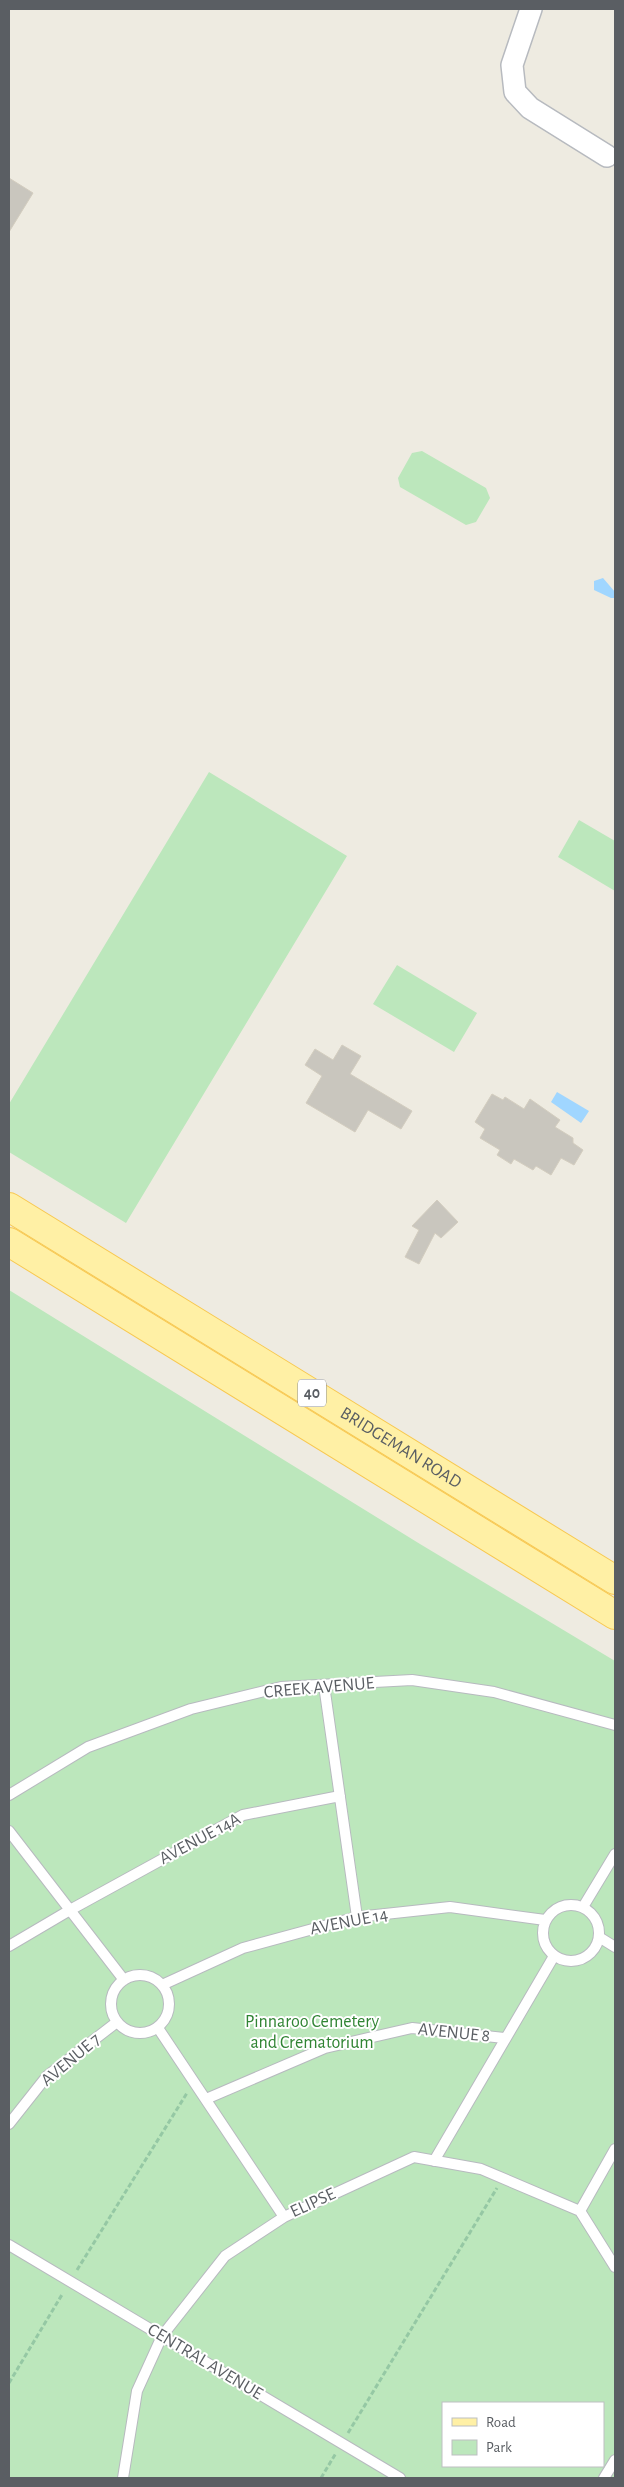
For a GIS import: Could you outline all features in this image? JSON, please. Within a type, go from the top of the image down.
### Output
[{"type":"main road","name":"BRIDGEMAN ROAD","points":[[9,1207],[615,1580]]},
{"type":"main road","name":"BRIDGEMAN ROAD","points":[[9,1242],[615,1615]]},
{"type":"street","points":[[531,9],[512,65],[514,92],[530,108],[607,156]]},
{"type":"lane","name":"CREEK AVENUE","points":[[9,1795],[88,1747],[191,1709],[281,1687],[412,1680],[494,1692],[615,1725]]},
{"type":"lane","points":[[324,1685],[357,1917]]},
{"type":"lane","name":"AVENUE 14A","points":[[9,1946],[70,1910],[243,1815],[340,1796]]},
{"type":"lane","points":[[9,1831],[124,1980]]},
{"type":"lane","points":[[583,1907],[615,1854]]},
{"type":"lane","points":[[564,1905],[583,1907],[595,1917],[599,1926],[599,1937],[590,1953],[582,1959],[573,1962],[554,1956],[547,1948],[542,1939],[545,1920],[554,1909],[564,1905]]},
{"type":"lane","name":"AVENUE 14","points":[[162,1985],[243,1948],[357,1917],[450,1907],[545,1920]]},
{"type":"lane","points":[[599,1937],[615,1947]]},
{"type":"lane","points":[[434,2161],[504,2038],[554,1956]]},
{"type":"lane","points":[[142,1975],[154,1979],[162,1985],[168,1998],[169,2008],[165,2020],[158,2028],[142,2034],[132,2032],[117,2022],[112,2012],[111,2002],[114,1993],[124,1980],[142,1975]]},
{"type":"lane","name":"AVENUE 7","points":[[9,2124],[46,2076],[117,2022]]},
{"type":"lane","points":[[158,2028],[284,2217]]},
{"type":"lane","name":"AVENUE 8","points":[[206,2099],[325,2048],[412,2028],[504,2038]]},
{"type":"lane","points":[[615,2149],[580,2211],[615,2267]]},
{"type":"lane","name":"ELIPSE","points":[[123,2478],[137,2391],[162,2336],[225,2256],[284,2217],[414,2157],[481,2168],[580,2211]]},
{"type":"lane","name":"CENTRAL AVENUE","points":[[9,2245],[400,2478]]},
{"type":"lane","points":[[604,2478],[615,2460]]},
{"type":"path","points":[[9,2383],[194,2082]]},
{"type":"path","points":[[321,2478],[503,2178]]},
{"type":"green space","points":[[422,451],[486,488],[490,498],[476,522],[466,525],[400,487],[398,478],[412,453]]},
{"type":"green space","points":[[209,772],[347,856],[126,1223],[9,1152],[9,1104]]},
{"type":"green space","points":[[579,820],[615,841],[615,891],[558,857]]},
{"type":"green space","points":[[397,965],[477,1013],[454,1052],[373,1004]]},
{"type":"green space","name":"Pinnaroo Cemetery and Crematorium","points":[[9,1290],[420,1544],[615,1661],[615,2478],[9,2478]]},
{"type":"water","points":[[603,578],[615,592],[615,598],[594,590],[594,581]]},
{"type":"water","points":[[557,1092],[589,1111],[581,1123],[551,1102]]},
{"type":"building","points":[[9,178],[33,193],[9,232]]},
{"type":"building","points":[[342,1045],[361,1056],[350,1074],[412,1111],[401,1129],[368,1110],[355,1132],[306,1103],[322,1076],[305,1065],[315,1049],[333,1060]]},
{"type":"building","points":[[492,1094],[503,1100],[505,1097],[524,1109],[530,1099],[560,1120],[555,1127],[573,1138],[573,1143],[583,1150],[574,1165],[561,1158],[551,1175],[536,1166],[533,1170],[514,1159],[511,1164],[497,1155],[500,1150],[480,1138],[485,1129],[475,1122]]},
{"type":"building","points":[[437,1200],[458,1222],[441,1238],[435,1233],[419,1264],[405,1257],[419,1230],[412,1226]]}]
